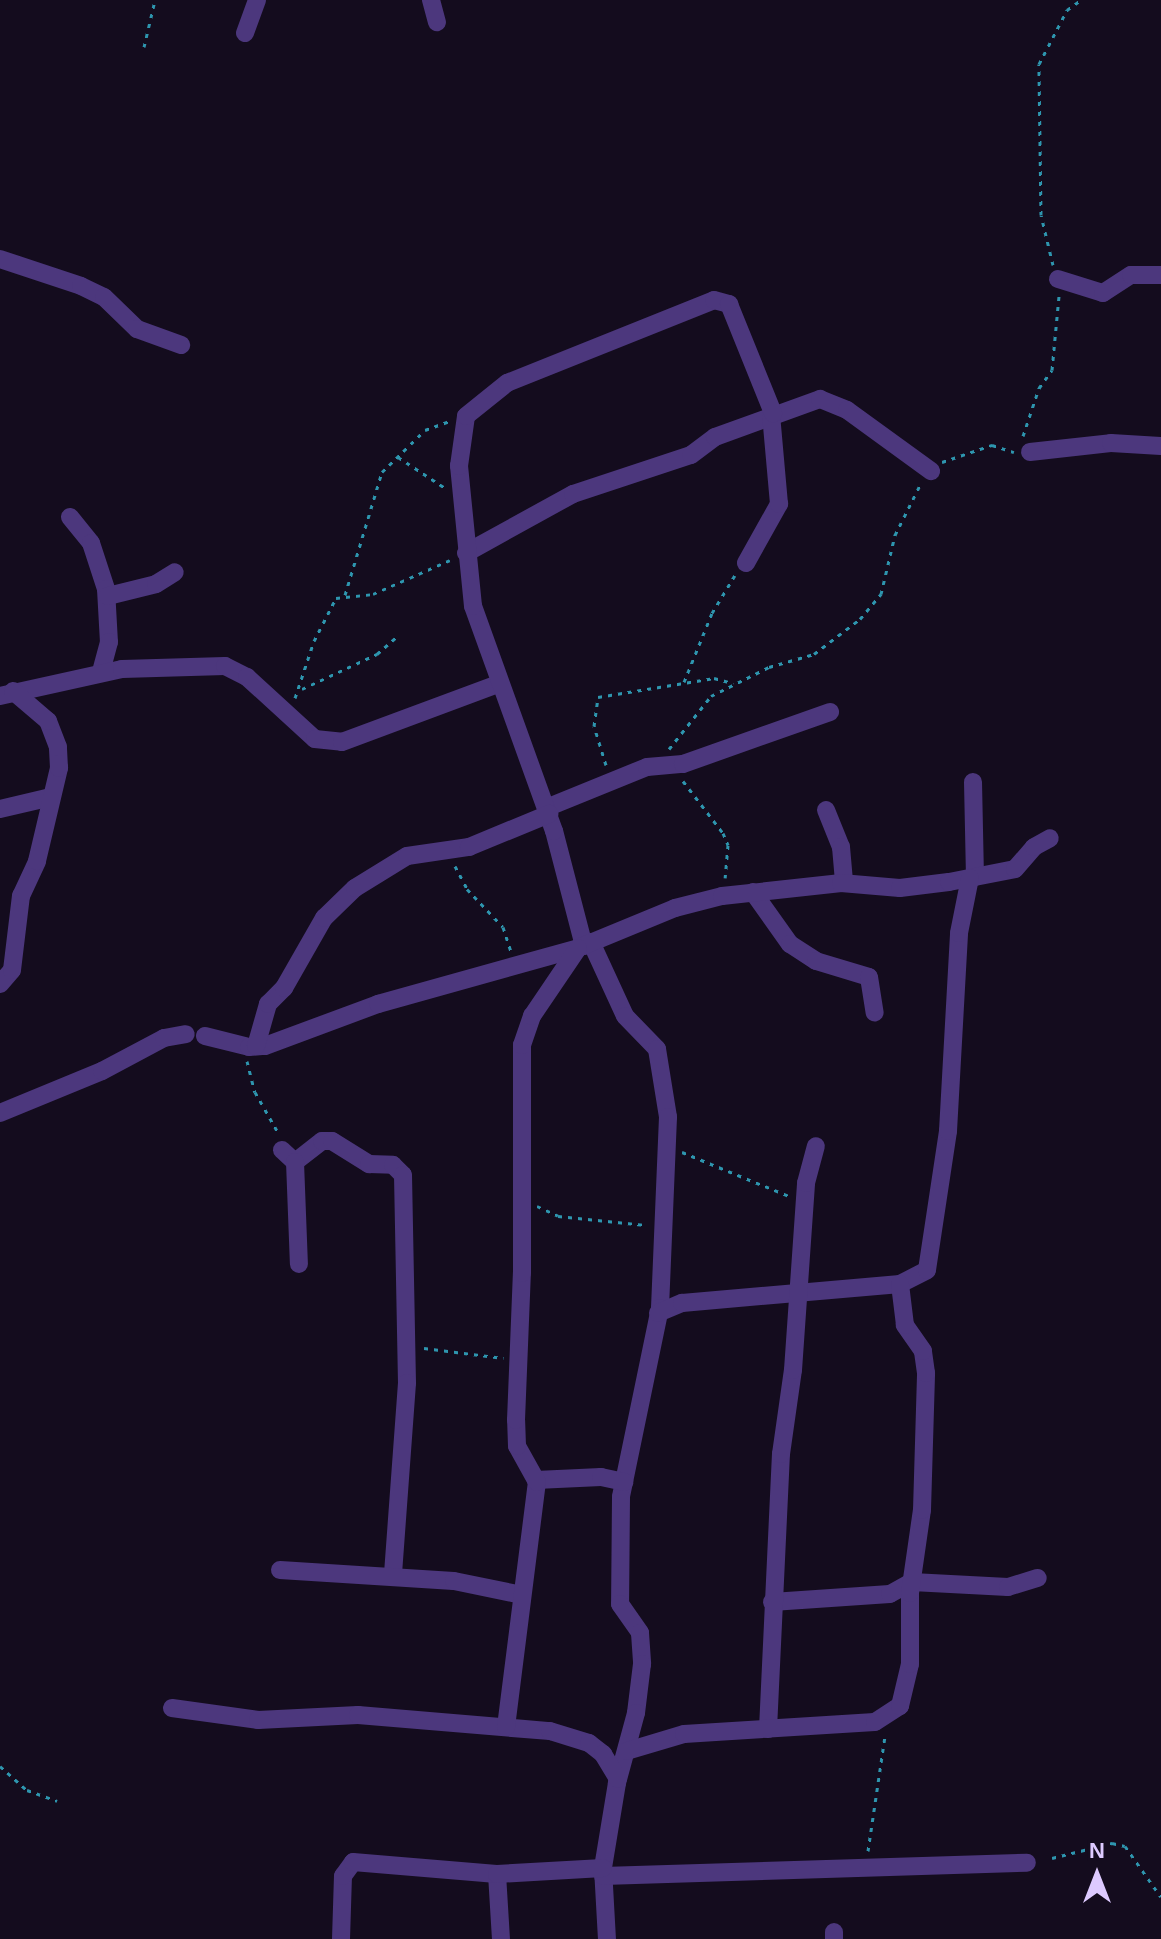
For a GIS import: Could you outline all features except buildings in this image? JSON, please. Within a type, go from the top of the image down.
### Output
[{"type":"street","points":[[245,33],[257,0]]},
{"type":"street","points":[[431,0],[437,22]]},
{"type":"street","points":[[0,259],[81,286],[104,297],[137,329],[181,345]]},
{"type":"street","points":[[1058,279],[1103,293],[1131,275],[1161,275]]},
{"type":"street","points":[[607,1939],[603,1872],[618,1779],[636,1713],[642,1641],[620,1604],[624,1482],[658,1313],[667,1150],[662,1060],[625,1016],[584,945],[547,811],[498,684],[473,606],[459,466],[466,416],[507,383],[714,300],[729,304],[772,414],[779,504],[746,563]]},
{"type":"street","points":[[466,553],[573,494],[691,455],[715,437],[820,399],[834,404],[931,471]]},
{"type":"street","points":[[1024,446],[1111,443],[1161,446]]},
{"type":"street","points":[[70,517],[91,543],[108,596],[109,642],[101,672]]},
{"type":"street","points":[[108,596],[156,584],[175,572]]},
{"type":"street","points":[[6,693],[101,672],[225,666],[247,677],[315,739],[342,742],[498,684]]},
{"type":"street","points":[[0,984],[12,970],[21,896],[37,861],[59,768],[54,733],[6,693]]},
{"type":"street","points":[[250,1046],[268,1004],[284,988],[324,918],[391,864],[419,853],[451,850],[547,811],[612,780],[736,748],[830,712]]},
{"type":"street","points":[[658,1313],[682,1303],[900,1284],[918,1278],[930,1261],[949,1116],[961,909],[973,877],[973,782]]},
{"type":"street","points":[[0,809],[51,797]]},
{"type":"street","points":[[826,810],[841,847],[844,883]]},
{"type":"street","points":[[205,1036],[250,1046],[378,1004],[516,967],[584,945],[652,915],[722,896],[844,883],[900,888],[1015,869],[1034,847],[1050,838]]},
{"type":"street","points":[[753,892],[790,944],[816,961],[869,977],[875,1013]]},
{"type":"street","points":[[506,1727],[536,1480],[517,1446],[525,1031],[584,945]]},
{"type":"street","points":[[3,1106],[66,1088],[164,1038],[186,1034]]},
{"type":"street","points":[[299,1264],[289,1156],[322,1141],[332,1141],[369,1164],[400,1168],[406,1347],[393,1575]]},
{"type":"street","points":[[768,1729],[772,1602],[806,1207],[816,1146]]},
{"type":"street","points":[[627,1751],[684,1734],[847,1726],[887,1716],[905,1696],[912,1582],[922,1510],[926,1373],[923,1351],[905,1325],[900,1284]]},
{"type":"street","points":[[536,1480],[601,1477],[624,1482]]},
{"type":"street","points":[[280,1570],[393,1575],[522,1595]]},
{"type":"street","points":[[772,1602],[890,1594],[912,1582],[1008,1587],[1038,1578]]},
{"type":"street","points":[[172,1708],[258,1720],[358,1715],[550,1731],[589,1743],[603,1754],[618,1779]]},
{"type":"street","points":[[341,1939],[343,1876],[353,1862],[497,1874],[1027,1863]]},
{"type":"street","points":[[497,1874],[501,1939]]},
{"type":"path","points":[[144,47],[155,0]]},
{"type":"path","points":[[722,896],[728,845],[709,811],[664,766],[711,696],[733,683],[814,654],[860,619],[881,594],[902,516],[931,471],[956,454],[992,445],[1006,449],[1024,446],[1035,398],[1052,370],[1058,279],[1041,215],[1039,64],[1067,10],[1081,0]]},
{"type":"path","points":[[345,595],[382,472],[425,430],[466,416]]},
{"type":"path","points":[[1006,449],[1011,445]]},
{"type":"path","points":[[398,457],[463,500]]},
{"type":"path","points":[[284,710],[302,689],[330,603],[345,595],[373,594],[466,553]]},
{"type":"path","points":[[684,682],[717,601],[746,563]]},
{"type":"path","points":[[302,689],[377,654],[399,635]]},
{"type":"path","points":[[612,780],[594,726],[598,697],[714,678],[733,683]]},
{"type":"path","points":[[451,850],[467,889],[503,927],[516,967]]},
{"type":"path","points":[[250,1046],[255,1092],[278,1130],[289,1156]]},
{"type":"path","points":[[667,1150],[701,1156],[806,1207]]},
{"type":"path","points":[[523,1197],[558,1216],[662,1226]]},
{"type":"path","points":[[406,1347],[519,1360]]},
{"type":"path","points":[[867,1868],[887,1716]]},
{"type":"path","points":[[0,1766],[27,1790],[57,1801]]},
{"type":"path","points":[[1052,1858],[1112,1843],[1125,1846],[1161,1897]]}]
